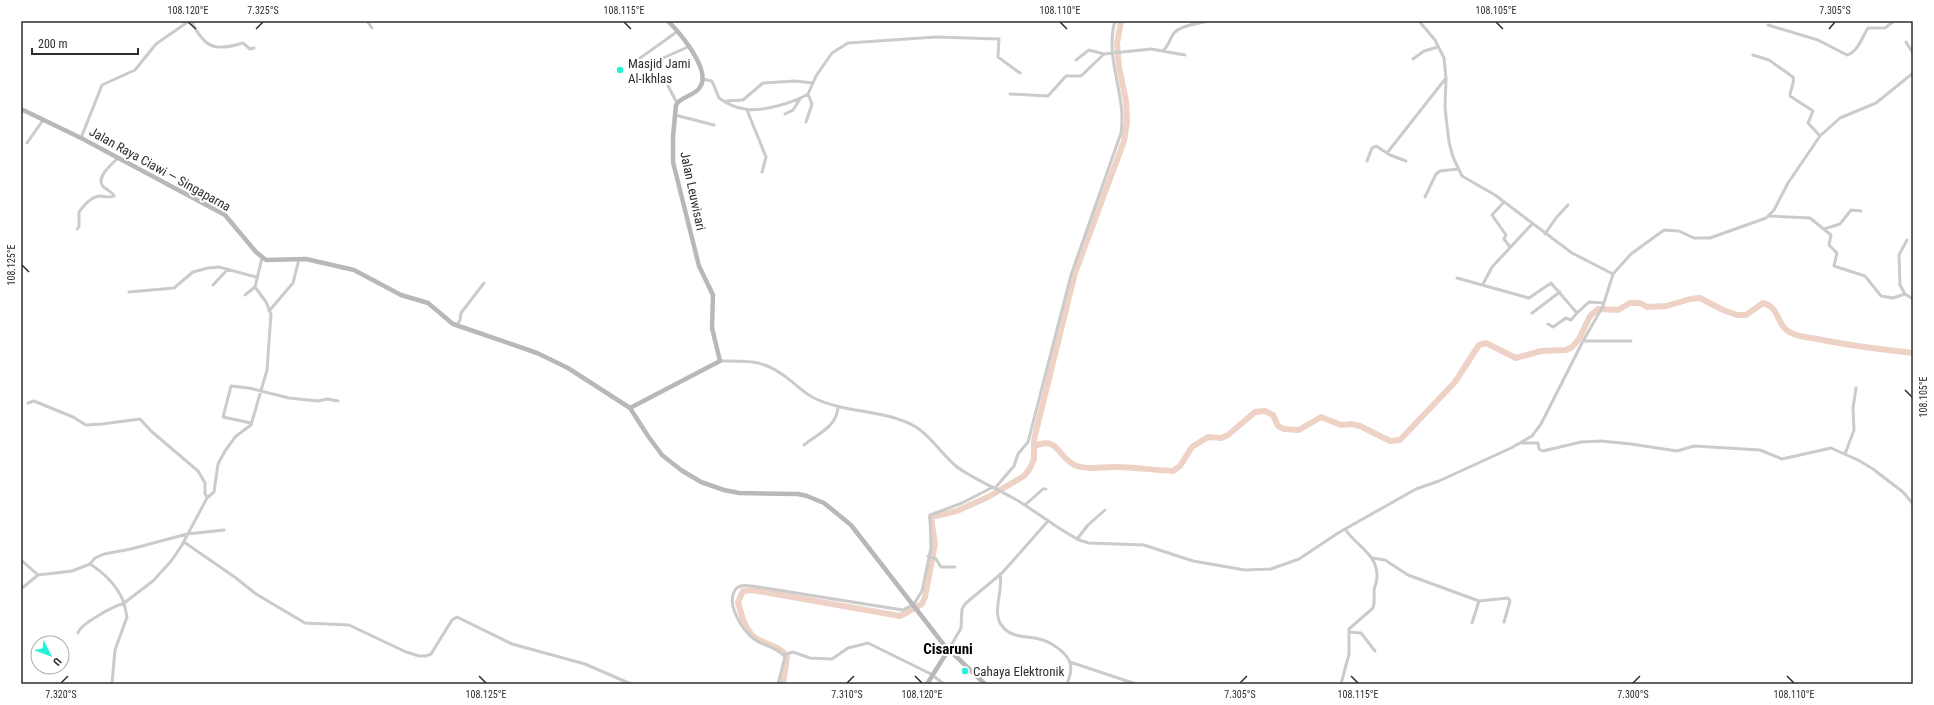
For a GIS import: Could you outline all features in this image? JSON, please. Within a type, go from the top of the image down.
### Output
[{"type":"main road","points":[[668,21],[690,46],[701,71],[702,79],[699,89],[677,103]]},
{"type":"main road","name":"Jalan Leuwisari","points":[[677,103],[673,149],[674,162],[699,266],[713,296],[712,328],[720,361]]},
{"type":"main road","name":"Jalan Raya Ciawi — Singaparna","points":[[21,109],[81,138],[225,215],[262,258]]},
{"type":"main road","points":[[262,258],[270,261],[306,259],[354,270],[401,295],[428,303],[447,320],[457,325],[507,341],[568,368],[630,408],[662,455],[681,470],[701,482],[724,490],[750,494],[786,494],[806,496],[831,508],[850,525],[865,542],[949,649],[985,684]]},
{"type":"main road","points":[[630,408],[720,361]]},
{"type":"main road","points":[[927,684],[949,649]]},
{"type":"street","points":[[81,138],[102,85],[135,70],[156,44],[190,21],[203,41],[210,46],[232,47],[243,43],[250,49],[254,48]]},
{"type":"street","points":[[367,21],[372,28]]},
{"type":"street","points":[[778,684],[785,661],[784,655],[779,651],[755,640],[744,628],[734,609],[732,600],[734,592],[739,586],[775,589],[898,611],[916,607],[932,557],[930,515],[995,488],[1014,466],[1018,454],[1028,442],[1071,275],[1119,143],[1123,124],[1111,53],[1115,21]]},
{"type":"street","points":[[1162,51],[1166,49],[1173,34],[1177,30],[1207,21]]},
{"type":"street","points":[[1419,21],[1444,58],[1447,129],[1453,157],[1458,170],[1464,178],[1504,202],[1572,253],[1613,274]]},
{"type":"street","points":[[1768,25],[1818,40],[1848,55],[1863,38],[1868,28],[1885,28],[1894,21]]},
{"type":"street","points":[[629,66],[678,31]]},
{"type":"street","points":[[702,79],[712,81],[718,97],[738,108],[747,110],[790,103],[808,94],[816,76],[832,53],[838,48],[850,43],[914,38],[998,39],[1000,42],[998,57],[1020,73]]},
{"type":"street","points":[[1906,42],[1913,53]]},
{"type":"street","points":[[663,58],[690,46]]},
{"type":"street","points":[[1413,59],[1424,51],[1438,47]]},
{"type":"street","points":[[1076,60],[1089,50],[1104,54],[1151,49],[1185,55]]},
{"type":"street","points":[[1010,94],[1050,95],[1065,77],[1068,75],[1081,76],[1104,54]]},
{"type":"street","points":[[1753,55],[1769,60],[1793,77],[1794,81],[1790,91],[1790,96],[1813,112],[1808,123],[1820,136]]},
{"type":"street","points":[[720,361],[752,361],[764,364],[782,374],[805,393],[838,407],[895,417],[922,432],[958,467],[1025,505],[1077,539],[1089,543],[1144,545],[1193,561],[1245,570],[1262,570],[1290,564],[1345,529],[1416,489],[1439,481],[1521,443],[1532,436],[1539,428],[1583,341],[1604,305],[1613,274],[1631,254],[1660,231],[1674,230],[1694,238],[1710,238],[1762,220],[1769,216],[1774,210],[1788,183],[1820,136],[1840,118],[1876,102],[1913,73]]},
{"type":"street","points":[[1387,153],[1446,78]]},
{"type":"street","points":[[666,82],[677,103]]},
{"type":"street","points":[[726,101],[743,100],[763,83],[801,82],[813,84]]},
{"type":"street","points":[[806,122],[812,104],[808,94]]},
{"type":"street","points":[[785,114],[793,110],[801,98]]},
{"type":"street","points":[[747,110],[766,157],[762,172]]},
{"type":"street","points":[[675,115],[714,125]]},
{"type":"street","points":[[27,143],[43,120]]},
{"type":"street","points":[[1367,161],[1373,146],[1380,147],[1387,153],[1406,161]]},
{"type":"street","points":[[77,229],[79,226],[79,212],[92,199],[99,196],[114,196],[102,186],[102,182],[104,174],[118,158]]},
{"type":"street","points":[[1425,198],[1436,174],[1440,170],[1458,170]]},
{"type":"street","points":[[1504,202],[1492,214],[1504,231],[1506,235],[1504,238],[1510,247]]},
{"type":"street","points":[[1545,234],[1556,218],[1568,205]]},
{"type":"street","points":[[1824,229],[1840,224],[1851,210],[1861,211]]},
{"type":"street","points":[[1769,216],[1809,217],[1831,235],[1829,245],[1838,253],[1834,266],[1865,276],[1881,296],[1892,298],[1905,294]]},
{"type":"street","points":[[1483,284],[1492,267],[1532,224]]},
{"type":"street","points":[[1907,240],[1899,254],[1900,285],[1905,294],[1913,298]]},
{"type":"street","points":[[78,633],[82,627],[111,608],[124,603],[153,581],[163,571],[184,542],[207,498],[214,492],[218,464],[225,451],[236,436],[251,423],[267,370],[271,314],[266,302],[256,287],[256,277],[262,258]]},
{"type":"street","points":[[269,311],[293,283],[299,259]]},
{"type":"street","points":[[129,292],[174,288],[197,270],[219,268],[228,269],[256,277]]},
{"type":"street","points":[[213,285],[228,269]]},
{"type":"street","points":[[1457,278],[1529,298],[1550,283],[1560,292],[1576,313]]},
{"type":"street","points":[[457,325],[460,320],[461,313],[484,283]]},
{"type":"street","points":[[244,295],[256,287]]},
{"type":"street","points":[[1532,313],[1560,292]]},
{"type":"street","points":[[1548,324],[1554,327],[1566,318],[1571,320],[1576,313],[1589,302],[1604,305]]},
{"type":"street","points":[[1583,341],[1631,341]]},
{"type":"street","points":[[251,423],[224,417],[230,388],[234,386],[296,399],[318,401],[327,398],[338,401]]},
{"type":"street","points":[[1845,454],[1854,430],[1853,408],[1856,388]]},
{"type":"street","points":[[28,403],[34,401],[73,417],[86,425],[116,423],[140,419],[151,431],[198,471],[205,483],[204,493],[207,498]]},
{"type":"street","points":[[804,446],[830,425],[834,420],[838,407]]},
{"type":"street","points":[[1521,443],[1538,443],[1539,449],[1543,451],[1573,443],[1589,441],[1631,444],[1678,451],[1694,446],[1760,450],[1779,459],[1828,448],[1834,449],[1858,460],[1903,492],[1913,504]]},
{"type":"street","points":[[1025,505],[1043,489],[1046,489]]},
{"type":"street","points":[[1077,539],[1088,525],[1105,510]]},
{"type":"street","points":[[949,649],[961,628],[962,609],[966,603],[1000,574],[1048,521]]},
{"type":"street","points":[[1345,529],[1353,540],[1373,558],[1385,560],[1411,576],[1479,601],[1505,598],[1509,599],[1504,622]]},
{"type":"street","points":[[21,589],[38,575],[72,571],[90,564],[95,558],[104,554],[131,549],[187,534],[224,530]]},
{"type":"street","points":[[184,542],[236,578],[256,594],[305,623],[349,625],[406,652],[426,656],[431,654],[452,620],[457,617],[512,644],[585,664],[631,684]]},
{"type":"street","points":[[932,557],[941,567],[955,567]]},
{"type":"street","points":[[1341,684],[1349,654],[1350,626],[1373,608],[1374,588],[1377,578],[1373,558]]},
{"type":"street","points":[[21,560],[38,575]]},
{"type":"street","points":[[90,564],[105,577],[121,596],[127,617],[115,650],[112,684]]},
{"type":"street","points":[[1000,574],[1002,582],[998,604],[998,618],[1001,625],[1013,635],[1041,639],[1054,646],[1070,662],[1136,684]]},
{"type":"street","points":[[1472,623],[1479,601]]},
{"type":"street","points":[[1349,632],[1361,634],[1375,652]]},
{"type":"street","points":[[784,655],[790,652],[810,658],[832,659],[848,648],[868,643],[933,675],[944,684]]},
{"type":"street","points":[[1067,684],[1070,676],[1070,662]]},
{"type":"waterway","points":[[783,684],[787,657],[781,650],[757,639],[747,628],[738,602],[743,591],[752,590],[900,616],[922,604],[925,597],[935,544],[931,517],[957,511],[988,497],[1024,476],[1029,470],[1034,459],[1034,440],[1075,273],[1124,141],[1127,121],[1126,101],[1119,67],[1117,44],[1121,21]]},
{"type":"waterway","points":[[1034,446],[1042,443],[1054,446],[1070,463],[1082,467],[1121,467],[1173,471],[1180,466],[1192,447],[1208,437],[1221,438],[1228,435],[1255,412],[1265,411],[1273,415],[1278,426],[1284,429],[1299,430],[1321,417],[1341,425],[1351,424],[1360,426],[1390,441],[1400,440],[1455,382],[1479,345],[1486,343],[1516,358],[1541,351],[1566,350],[1572,347],[1579,339],[1590,316],[1598,309],[1618,310],[1630,303],[1640,303],[1647,307],[1667,306],[1690,299],[1700,298],[1723,310],[1737,315],[1746,315],[1763,303],[1773,309],[1781,323],[1788,331],[1797,335],[1853,345],[1913,353]]},
{"type":"place","name":"Masjid Jami Al-Ikhlas","points":[[620,70]]},
{"type":"place","name":"Cahaya Elektronik","points":[[965,671]]},
{"type":"district","name":"Cisaruni","points":[[948,649]]}]
